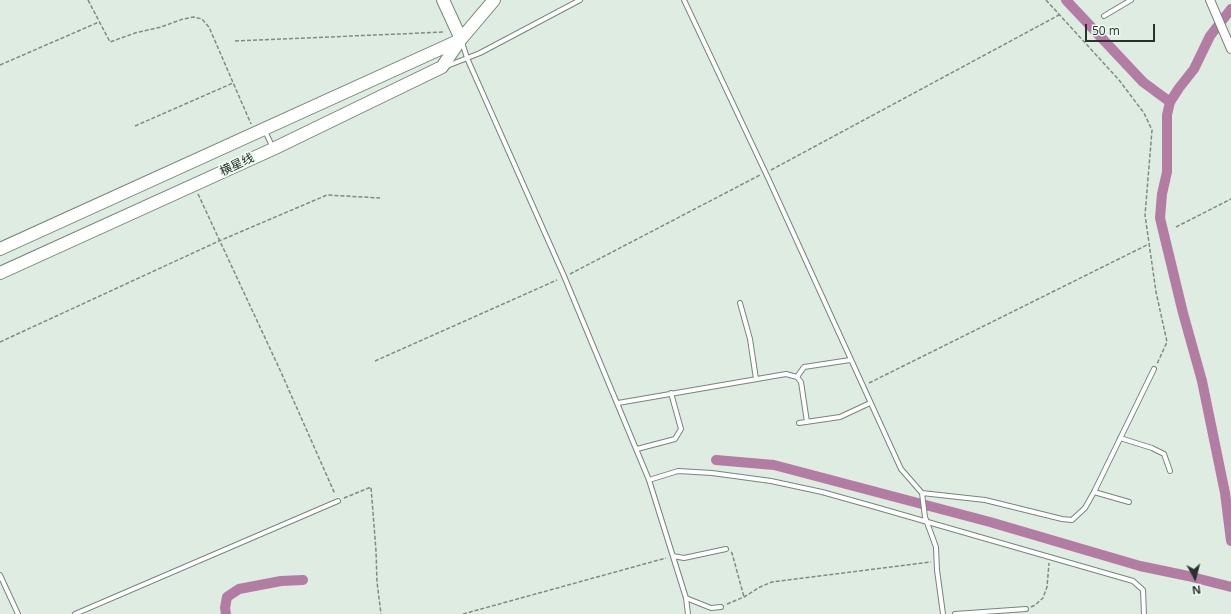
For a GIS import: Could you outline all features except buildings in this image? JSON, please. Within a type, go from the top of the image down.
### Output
[{"type":"street","points":[[443,0],[459,35]]},
{"type":"street","name":"横星线","points":[[0,273],[273,149],[442,67],[459,35],[494,0]]},
{"type":"street","points":[[1211,1],[1231,49]]},
{"type":"street","name":"横星线","points":[[0,249],[260,131],[459,35]]},
{"type":"lane","points":[[442,67],[480,53],[580,0]]},
{"type":"lane","points":[[684,0],[901,469],[922,494],[926,519],[936,547],[943,614]]},
{"type":"lane","points":[[1104,16],[1131,0]]},
{"type":"lane","points":[[459,35],[467,58],[564,276],[637,449],[649,480],[686,598],[688,614]]},
{"type":"lane","points":[[260,131],[273,149]]},
{"type":"lane","points":[[740,303],[750,339],[756,379]]},
{"type":"lane","points":[[796,377],[804,368],[850,360]]},
{"type":"lane","points":[[922,494],[985,500],[1062,519],[1072,520],[1085,508],[1094,492],[1154,369]]},
{"type":"lane","points":[[618,403],[786,374],[796,377],[800,382],[808,422]]},
{"type":"lane","points":[[637,449],[675,439],[681,429],[671,393]]},
{"type":"lane","points":[[799,423],[840,417],[870,403]]},
{"type":"lane","points":[[1120,438],[1152,448],[1164,454],[1170,472]]},
{"type":"lane","points":[[649,480],[678,471],[712,473],[771,481],[822,492],[926,519],[1050,558],[1133,581],[1144,590],[1144,614]]},
{"type":"lane","points":[[1094,492],[1129,502]]},
{"type":"lane","points":[[75,614],[338,501]]},
{"type":"lane","points":[[673,556],[684,558],[726,549]]},
{"type":"lane","points":[[0,575],[18,614]]},
{"type":"lane","points":[[686,598],[711,608],[721,607]]},
{"type":"lane","points":[[955,614],[1026,609]]},
{"type":"path","points":[[88,0],[110,42],[183,19],[194,17],[202,19],[209,27],[233,83],[260,131]]},
{"type":"path","points":[[1046,0],[1119,80],[1144,113],[1152,130],[1145,215],[1156,292],[1167,342],[1154,369]]},
{"type":"path","points":[[375,361],[564,276],[765,173],[1059,15]]},
{"type":"path","points":[[0,65],[100,22]]},
{"type":"path","points":[[235,41],[459,35]]},
{"type":"path","points":[[135,126],[233,83]]},
{"type":"path","points":[[193,185],[280,370],[338,501],[371,487],[377,582],[381,614]]},
{"type":"path","points":[[0,342],[219,241],[327,195],[380,198]]},
{"type":"path","points":[[1176,227],[1231,199]]},
{"type":"path","points":[[863,386],[1149,244]]},
{"type":"path","points":[[726,549],[732,554],[744,597]]},
{"type":"path","points":[[463,614],[673,556]]},
{"type":"path","points":[[1026,609],[1035,605],[1043,598],[1047,587],[1050,558]]},
{"type":"path","points":[[721,607],[772,582],[937,561]]},
{"type":"waterway","points":[[1066,0],[1143,82],[1170,102]]},
{"type":"waterway","points":[[1231,9],[1210,36],[1194,69],[1170,102],[1167,115],[1167,172],[1162,194],[1160,218],[1183,313],[1202,381],[1225,493],[1231,541]]},
{"type":"waterway","points":[[716,460],[774,465],[990,522],[1140,566],[1231,587]]},
{"type":"waterway","points":[[226,614],[225,608],[227,597],[239,589],[281,581],[303,580]]}]
